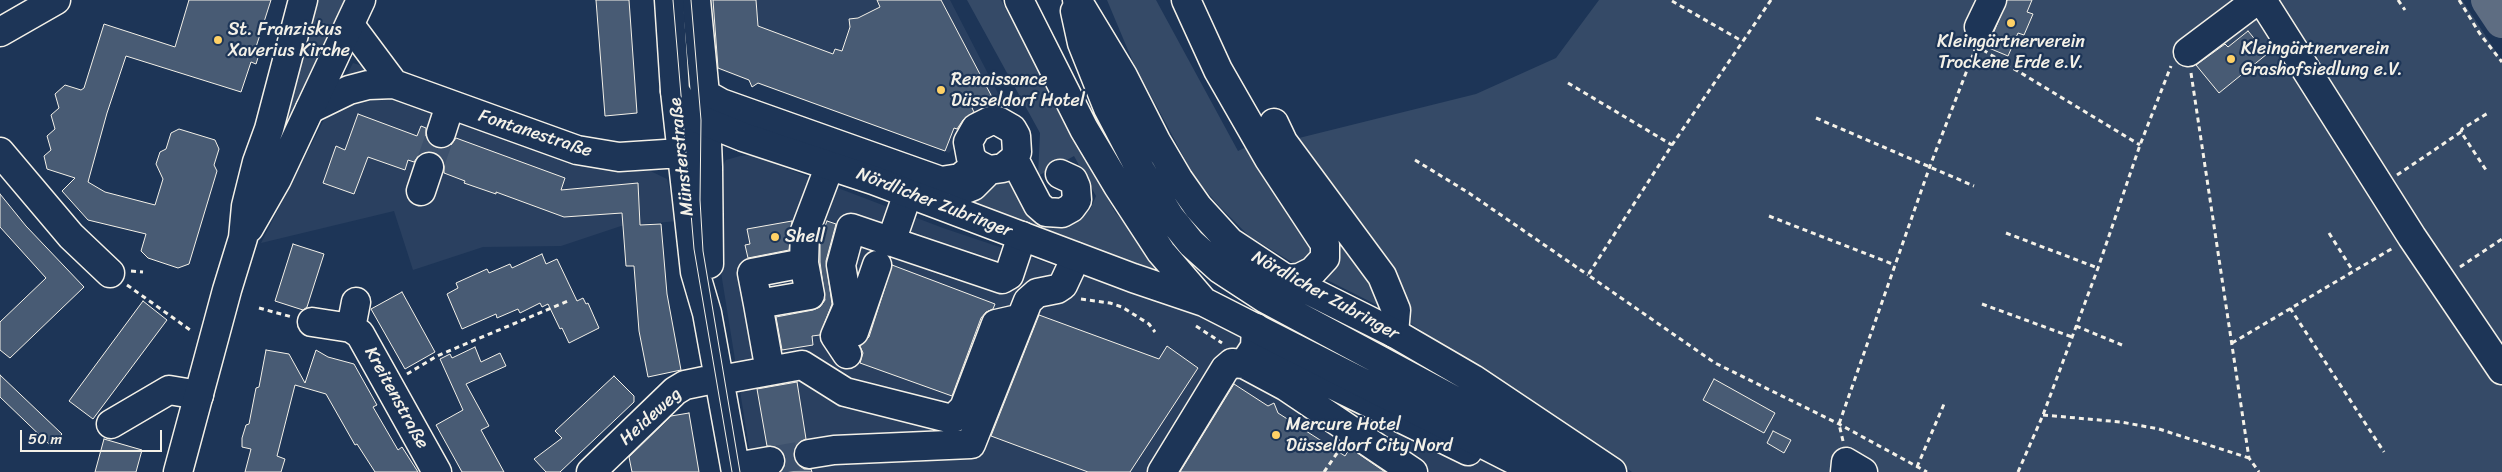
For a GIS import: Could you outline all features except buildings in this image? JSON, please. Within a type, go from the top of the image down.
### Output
[{"type":"main road","points":[[0,32],[56,0]]},
{"type":"main road","points":[[178,472],[243,238],[246,206],[269,129],[303,0]]},
{"type":"main road","points":[[243,238],[264,204],[361,0]]},
{"type":"main road","name":"Münsterstraße","points":[[696,0],[705,94],[708,167],[706,313]]},
{"type":"main road","name":"Nördlicher Zubringer","points":[[1019,0],[1084,130],[1161,252],[1204,302],[1252,347],[1538,472]]},
{"type":"main road","points":[[1076,0],[1082,43],[1093,75],[1141,171],[1170,217],[1191,243],[1220,269],[1266,299],[1491,420],[1577,472]]},
{"type":"main road","name":"Nördlicher Zubringer","points":[[1076,0],[1123,76],[1156,141],[1179,180],[1198,207],[1230,242],[1286,279],[1394,334],[1473,379],[1612,472]]},
{"type":"main road","points":[[1099,0],[1111,30],[1123,76]]},
{"type":"main road","points":[[1186,0],[1218,70],[1262,126],[1325,244],[1325,258],[1313,271],[1298,278],[1286,279]]},
{"type":"main road","points":[[1978,38],[1992,0]]},
{"type":"main road","points":[[2188,52],[2257,0]]},
{"type":"main road","points":[[2262,0],[2412,237],[2502,370]]},
{"type":"main road","name":"Münsterstraße","points":[[675,1],[675,91],[695,272],[719,376],[735,470]]},
{"type":"main road","points":[[350,25],[394,84]]},
{"type":"main road","name":"Fontanestraße","points":[[310,109],[349,90],[368,85],[394,84],[577,150],[619,157],[681,153]]},
{"type":"main road","name":"Nördlicher Zubringer","points":[[675,91],[692,115],[706,123],[873,180],[1076,257],[1204,302]]},
{"type":"main road","points":[[705,94],[721,103],[941,181],[960,178],[993,165]]},
{"type":"main road","points":[[441,133],[450,105]]},
{"type":"main road","points":[[1262,126],[1283,142],[1319,194],[1382,276],[1396,310],[1394,334]]},
{"type":"main road","points":[[269,129],[295,140]]},
{"type":"main road","points":[[708,167],[720,153],[743,137]]},
{"type":"main road","points":[[0,152],[71,236],[110,273]]},
{"type":"main road","points":[[768,360],[752,273],[804,264],[806,231],[830,165]]},
{"type":"main road","points":[[993,165],[1046,212],[1062,213],[1071,208],[1077,200],[1076,187],[1073,180],[1060,174]]},
{"type":"main road","points":[[873,180],[905,181],[945,194],[957,193],[972,186],[993,165]]},
{"type":"main road","points":[[891,242],[908,193]]},
{"type":"main road","points":[[847,354],[836,336],[848,306],[841,265],[851,228],[1002,279],[1009,275],[1022,236]]},
{"type":"main road","points":[[809,454],[834,450],[971,444],[1031,297],[1057,290],[1068,280],[1076,257]]},
{"type":"main road","points":[[829,382],[847,354],[877,265]]},
{"type":"main road","name":"Kreitenstraße","points":[[312,322],[354,315],[360,334],[437,472]]},
{"type":"main road","points":[[719,376],[802,365],[845,392],[948,418],[955,417],[964,408],[996,324],[1018,319],[1022,316]]},
{"type":"main road","points":[[719,376],[768,360],[822,350],[819,335]]},
{"type":"main road","points":[[1252,347],[1351,393],[1509,472]]},
{"type":"main road","points":[[1252,347],[1285,386],[1326,420],[1351,432],[1413,472]]},
{"type":"main road","points":[[1162,472],[1225,369],[1252,347]]},
{"type":"main road","name":"Heideweg","points":[[591,472],[675,391],[719,376]]},
{"type":"main road","points":[[111,424],[169,390],[199,395]]},
{"type":"main road","points":[[1326,420],[1351,393]]},
{"type":"main road","points":[[735,470],[770,461]]},
{"type":"path","points":[[1588,274],[1672,145],[1771,0]]},
{"type":"path","points":[[2398,0],[2405,10]]},
{"type":"path","points":[[2459,0],[2480,34],[2502,62]]},
{"type":"path","points":[[1672,1],[1742,41]]},
{"type":"path","points":[[1851,469],[1839,424],[1930,166],[1978,38],[2140,145]]},
{"type":"path","points":[[2018,472],[2043,415],[2170,67],[2176,60],[2188,52],[2249,458],[2259,472]]},
{"type":"path","points":[[1568,83],[1672,145]]},
{"type":"path","points":[[2380,186],[2488,113]]},
{"type":"path","points":[[1816,118],[1974,186]]},
{"type":"path","points":[[2461,132],[2486,170]]},
{"type":"path","points":[[1415,160],[1588,274],[1715,363],[1839,424],[1928,472]]},
{"type":"path","points":[[1769,216],[1895,265]]},
{"type":"path","points":[[2006,233],[2098,268]]},
{"type":"path","points":[[2328,233],[2353,271]]},
{"type":"path","points":[[2232,343],[2412,237]]},
{"type":"path","points":[[2440,280],[2502,240]]},
{"type":"path","points":[[110,273],[190,331],[214,338]]},
{"type":"path","points":[[1057,290],[1079,299],[1110,303],[1122,307],[1149,324],[1155,332]]},
{"type":"path","points":[[389,384],[437,356],[568,301]]},
{"type":"path","points":[[1982,304],[2072,337]]},
{"type":"path","points":[[259,308],[312,322]]},
{"type":"path","points":[[2290,308],[2384,452]]},
{"type":"path","points":[[2076,326],[2122,345]]},
{"type":"path","points":[[1918,467],[1944,404]]},
{"type":"path","points":[[2043,415],[2104,420],[2159,429],[2249,458]]},
{"type":"path","points":[[1324,472],[1351,432]]},
{"type":"shaded area","points":[[314,0],[344,0],[285,132],[276,129]]},
{"type":"shaded area","points":[[711,0],[950,0],[1000,97],[949,153],[716,69]]},
{"type":"shaded area","points":[[967,0],[1001,0],[1115,212],[1169,278],[962,206],[994,180],[1007,180],[1029,214],[1046,226],[1062,228],[1078,220],[1090,210],[1096,196],[1074,156],[1038,176],[1040,133]]},
{"type":"shaded area","points":[[1107,0],[1156,0],[1238,151],[1252,144],[1318,255],[1298,266],[1249,236],[1219,206],[1195,178],[1133,62]]},
{"type":"shaded area","points":[[1599,0],[2462,0],[2502,61],[2502,472],[1632,472],[1410,323],[1389,280],[1295,139],[1476,94],[1556,58]]},
{"type":"shaded area","points":[[353,63],[518,112],[528,140],[636,164],[667,179],[678,221],[621,226],[561,246],[483,247],[413,270],[394,211],[261,243]]},
{"type":"shaded area","points":[[751,155],[943,228],[1178,307],[1418,419],[1508,472],[753,472],[720,266],[717,177],[726,160]]},
{"type":"shaded area","points":[[1312,198],[1391,312],[1317,275]]},
{"type":"waterway","points":[[2488,0],[2502,21]]},
{"type":"tunnel","points":[[429,167],[441,133]]},
{"type":"tunnel","points":[[770,461],[809,454]]},
{"type":"tram line","points":[[673,0],[694,249],[732,472]]},
{"type":"tram line","points":[[691,0],[701,120],[700,200],[703,251],[740,472]]},
{"type":"place","name":"Kleingärtnerverein Trockene Erde e.V.","points":[[2011,23]]},
{"type":"place","name":"St. Franziskus Xaverius Kirche","points":[[218,40]]},
{"type":"place","name":"Kleingärtnerverein Grashofsiedlung e.V.","points":[[2231,59]]},
{"type":"place","name":"Renaissance Düsseldorf Hotel","points":[[941,90]]},
{"type":"place","name":"Shell","points":[[775,237]]},
{"type":"place","name":"Mercure Hotel Düsseldorf City Nord","points":[[1276,435]]}]
